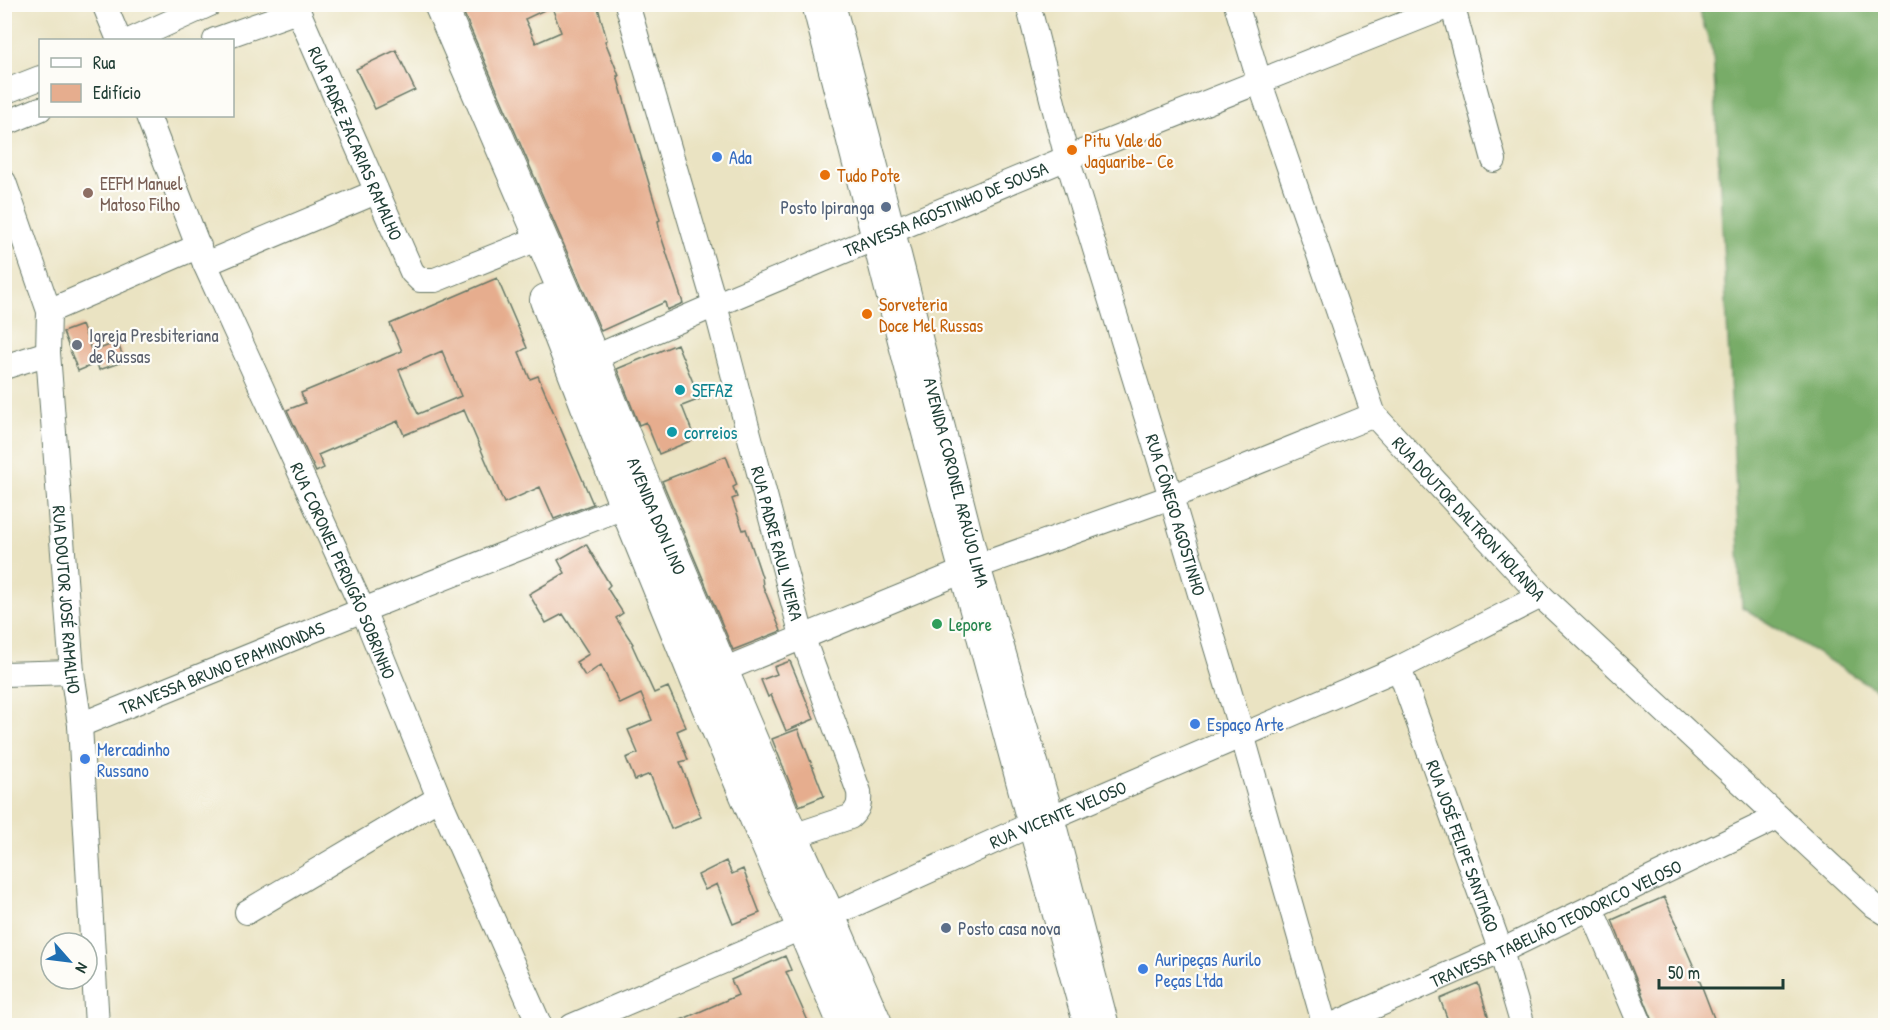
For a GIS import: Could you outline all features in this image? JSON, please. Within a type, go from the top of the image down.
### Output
[{"type":"main road","name":"AVENIDA DON LINO","points":[[419,4],[532,242]]},
{"type":"main road","name":"AVENIDA DON LINO","points":[[440,4],[532,242],[709,676],[815,921],[877,1026]]},
{"type":"main road","name":"AVENIDA DON LINO","points":[[815,921],[845,1026]]},
{"type":"street","points":[[104,4],[119,39]]},
{"type":"street","points":[[133,39],[210,4]]},
{"type":"street","name":"RUA PADRE RAUL VIEIRA","points":[[627,4],[715,305],[802,636],[859,792],[860,802],[855,813],[850,817],[780,841]]},
{"type":"street","name":"RUA CÔNEGO AGOSTINHO","points":[[1028,4],[1067,158],[1242,734],[1325,1026]]},
{"type":"street","name":"RUA DOUTOR DALTRON HOLANDA","points":[[1236,4],[1259,80],[1374,415],[1541,596],[1872,904],[1886,914]]},
{"type":"street","points":[[1453,5],[1494,160]]},
{"type":"street","name":"TRAVESSA AGOSTINHO DE SOUSA","points":[[583,363],[715,305],[1067,158],[1453,5]]},
{"type":"street","name":"AVENIDA CORONEL ARAÚJO LIMA","points":[[824,7],[969,569],[1087,988],[1107,1026]]},
{"type":"street","points":[[218,39],[296,8]]},
{"type":"street","name":"RUA PADRE ZACARIAS RAMALHO","points":[[296,8],[412,272],[420,280],[435,280],[532,242]]},
{"type":"street","points":[[4,92],[39,78]]},
{"type":"street","points":[[4,124],[39,109]]},
{"type":"street","name":"RUA CORONEL PERDIGÃO SOBRINHO","points":[[148,117],[202,255],[363,610],[439,798],[540,1026]]},
{"type":"street","name":"RUA DOUTOR JOSÉ RAMALHO","points":[[4,182],[49,311],[48,352],[72,672],[80,725],[97,1026]]},
{"type":"street","points":[[49,311],[376,192]]},
{"type":"street","points":[[4,367],[48,352]]},
{"type":"street","points":[[709,676],[969,569],[1171,497],[1374,415]]},
{"type":"street","name":"TRAVESSA BRUNO EPAMINONDAS","points":[[80,725],[637,502]]},
{"type":"street","name":"RUA VICENTE VELOSO","points":[[572,1026],[1041,821],[1399,668],[1541,596]]},
{"type":"street","name":"RUA JOSÉ FELIPE SANTIAGO","points":[[1399,668],[1501,951],[1523,1026]]},
{"type":"street","points":[[4,674],[72,672]]},
{"type":"street","points":[[247,912],[439,798]]},
{"type":"street","name":"TRAVESSA TABELIÃO TEODORICO VELOSO","points":[[1330,1026],[1501,951],[1778,817]]},
{"type":"street","points":[[1591,908],[1641,1026]]},
{"type":"street","name":"AVENIDA CORONEL ARAÚJO LIMA","points":[[1086,1026],[1087,988]]},
{"type":"green space","points":[[1697,5],[1885,5],[1885,695],[1742,607],[1713,53]]},
{"type":"building","points":[[470,4],[557,4],[525,19],[536,43],[561,32],[553,10],[567,4],[597,4],[607,40],[605,41],[619,76],[617,76],[660,220],[658,221],[660,233],[683,303],[667,310],[665,302],[601,331],[462,9]]},
{"type":"building","points":[[396,50],[415,90],[375,109],[356,69]]},
{"type":"building","points":[[497,278],[527,348],[519,352],[530,379],[538,376],[593,504],[554,519],[540,487],[504,503],[464,410],[404,435],[398,421],[318,455],[324,468],[316,472],[287,410],[305,403],[301,393],[402,351],[390,324]],"holes":[[[442,351],[461,396],[418,414],[399,370]]]},
{"type":"building","points":[[82,325],[92,352],[117,342],[125,361],[99,370],[97,363],[78,371],[63,332]]},
{"type":"building","name":"SEFAZ","points":[[677,344],[700,399],[682,406],[695,439],[659,454],[646,422],[639,425],[617,369]]},
{"type":"building","points":[[726,456],[737,485],[733,487],[737,497],[732,499],[743,530],[746,529],[763,586],[781,631],[733,650],[662,481]]},
{"type":"building","points":[[586,544],[610,585],[607,588],[623,613],[616,618],[633,644],[654,693],[668,687],[686,727],[677,731],[688,760],[680,762],[701,817],[671,829],[650,774],[635,780],[626,758],[638,753],[628,730],[652,720],[641,694],[620,704],[601,665],[585,676],[576,662],[589,654],[563,614],[546,623],[529,594],[565,573],[558,560]]},
{"type":"building","points":[[790,661],[814,719],[786,731],[771,695],[768,697],[761,680],[777,674],[774,667]]},
{"type":"building","points":[[798,729],[824,796],[799,806],[772,739]]},
{"type":"building","points":[[726,861],[732,874],[743,869],[760,913],[733,924],[717,884],[705,890],[698,875]]},
{"type":"building","points":[[1664,897],[1678,926],[1676,926],[1717,1026],[1655,1026],[1612,920]]},
{"type":"building","points":[[785,956],[791,970],[786,972],[808,1021],[808,1026],[667,1026],[738,995],[731,980]]},
{"type":"building","points":[[1478,983],[1491,1026],[1450,1026],[1440,999]]},
{"type":"place","name":"Pitu Vale do Jaguaribe- Ce","points":[[1072,150]]},
{"type":"place","name":"Ada","points":[[717,157]]},
{"type":"place","name":"Tudo Pote","points":[[825,175]]},
{"type":"place","name":"EEFM Manuel Matoso Filho","points":[[88,193]]},
{"type":"place","name":"Posto Ipiranga","points":[[886,207]]},
{"type":"place","name":"Sorveteria Doce Mel Russas","points":[[867,314]]},
{"type":"place","name":"Igreja Presbiteriana de Russas","points":[[77,345]]},
{"type":"place","name":"SEFAZ","points":[[680,390]]},
{"type":"place","name":"correios","points":[[672,432]]},
{"type":"place","name":"Lepore","points":[[937,624]]},
{"type":"place","name":"Espaço Arte","points":[[1195,724]]},
{"type":"place","name":"Mercadinho Russano","points":[[85,759]]},
{"type":"place","name":"Posto casa nova","points":[[946,928]]},
{"type":"place","name":"Auripeças Aurilo Peças Ltda","points":[[1143,969]]}]
